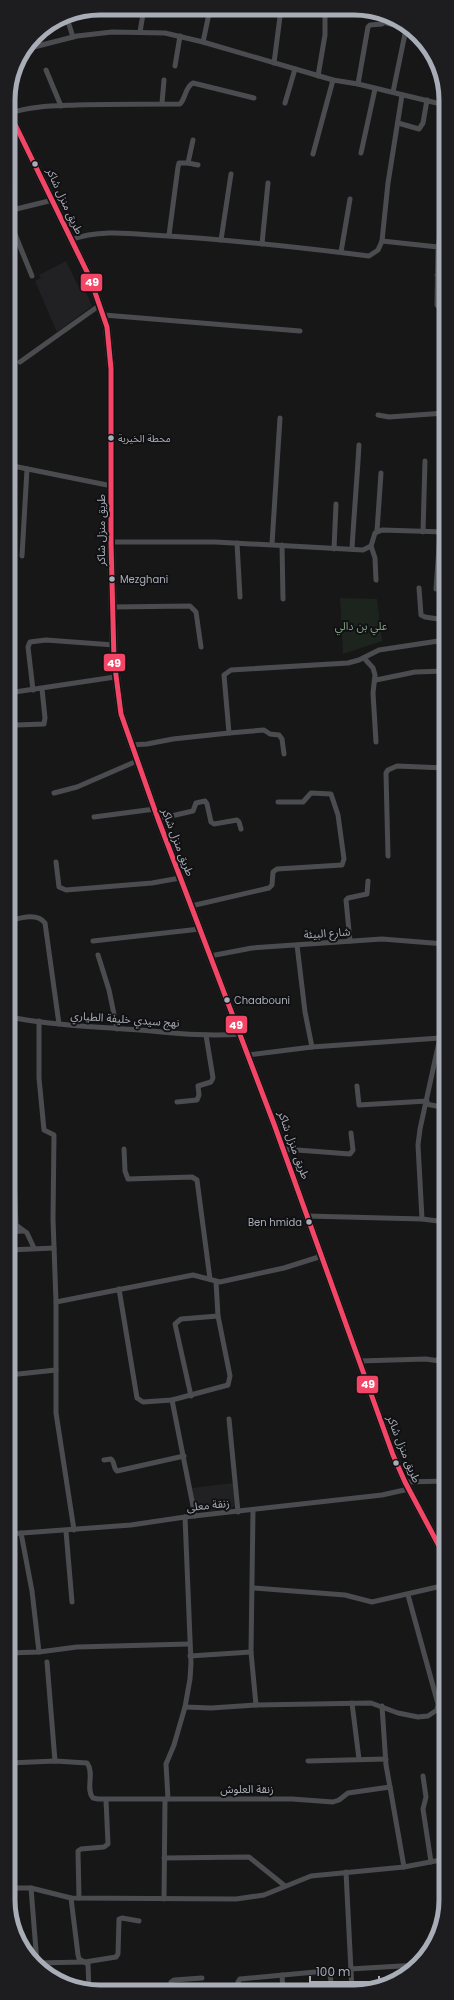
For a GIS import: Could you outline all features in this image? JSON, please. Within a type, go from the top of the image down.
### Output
[{"type":"main road","name":"طريق منزل شاكر","points":[[15,124],[90,278],[104,315],[111,369],[111,542],[115,678],[121,714],[154,809],[284,1149],[359,1361],[407,1486],[439,1546]]},
{"type":"street","points":[[140,32],[143,15]]},
{"type":"street","points":[[204,42],[209,15]]},
{"type":"street","points":[[274,63],[280,15]]},
{"type":"street","points":[[318,76],[325,35],[325,15]]},
{"type":"street","points":[[68,21],[73,37]]},
{"type":"street","points":[[358,84],[368,27],[370,25],[381,25],[383,21]]},
{"type":"street","points":[[34,47],[73,37],[140,32],[165,33],[204,42],[332,80],[358,84],[439,103]]},
{"type":"street","points":[[393,92],[405,32]]},
{"type":"street","points":[[175,66],[180,36]]},
{"type":"street","points":[[285,103],[295,69]]},
{"type":"street","points":[[46,70],[61,106]]},
{"type":"street","points":[[162,103],[164,80]]},
{"type":"street","points":[[313,154],[332,80]]},
{"type":"street","points":[[15,111],[61,106],[162,103],[180,104],[184,100],[188,87],[193,83],[254,98]]},
{"type":"street","points":[[360,153],[375,89]]},
{"type":"street","points":[[71,240],[97,234],[133,233],[221,240],[369,256],[378,250],[382,241],[388,183],[402,94]]},
{"type":"street","points":[[398,123],[419,130],[423,123],[427,100]]},
{"type":"street","points":[[188,163],[193,140]]},
{"type":"street","points":[[169,235],[178,167],[180,163],[198,165]]},
{"type":"street","points":[[221,240],[231,174]]},
{"type":"street","points":[[262,244],[268,183]]},
{"type":"street","points":[[341,252],[350,199]]},
{"type":"street","points":[[15,209],[53,200]]},
{"type":"street","points":[[15,234],[32,276]]},
{"type":"street","points":[[382,241],[438,247]]},
{"type":"street","points":[[439,241],[437,275],[437,305],[439,307]]},
{"type":"street","points":[[20,362],[100,305]]},
{"type":"street","points":[[104,315],[300,331]]},
{"type":"street","points":[[378,415],[389,417],[439,413]]},
{"type":"street","points":[[272,544],[280,418]]},
{"type":"street","points":[[352,549],[354,512],[357,498],[359,445]]},
{"type":"street","points":[[423,532],[425,461]]},
{"type":"street","points":[[15,466],[112,486]]},
{"type":"street","points":[[22,556],[27,469]]},
{"type":"street","points":[[111,542],[282,544],[334,550],[363,550],[371,546],[377,532],[381,473]]},
{"type":"street","points":[[334,550],[336,504]]},
{"type":"street","points":[[377,532],[382,530],[439,532]]},
{"type":"street","points":[[237,543],[240,597]]},
{"type":"street","points":[[282,544],[283,599]]},
{"type":"street","points":[[371,546],[375,558],[376,580]]},
{"type":"street","points":[[436,589],[439,560]]},
{"type":"street","points":[[419,588],[421,615],[439,619]]},
{"type":"street","points":[[113,607],[190,606],[196,612],[201,647]]},
{"type":"street","points":[[33,690],[28,647],[30,642],[46,640],[114,645]]},
{"type":"street","points":[[229,733],[224,679],[224,675],[227,672],[348,663],[364,658],[374,652],[386,648],[439,641]]},
{"type":"street","points":[[364,658],[373,668],[376,680],[373,693],[376,742]]},
{"type":"street","points":[[376,680],[415,672],[439,671]]},
{"type":"street","points":[[15,692],[42,689],[81,681],[115,678]]},
{"type":"street","points":[[15,726],[44,724],[46,718],[42,689]]},
{"type":"street","points":[[131,745],[147,744],[173,739],[264,730],[270,734],[279,735],[282,739],[284,754]]},
{"type":"street","points":[[54,793],[77,787],[137,761]]},
{"type":"street","points":[[388,856],[386,773],[388,770],[397,766],[439,768]]},
{"type":"street","points":[[191,906],[270,888],[272,885],[272,872],[277,869],[344,864],[338,815],[331,794],[311,793],[303,802],[278,802]]},
{"type":"street","points":[[158,819],[193,812],[196,803],[205,801],[207,804],[210,822],[214,824],[237,820],[241,829]]},
{"type":"street","points":[[94,818],[154,809]]},
{"type":"street","points":[[56,862],[59,887],[66,890],[152,883],[180,878]]},
{"type":"street","points":[[350,941],[346,900],[348,898],[367,894],[368,881]]},
{"type":"street","points":[[15,920],[36,916],[42,918],[45,923],[58,1024]]},
{"type":"street","points":[[93,941],[200,929]]},
{"type":"street","name":"شارع البيئة","points":[[210,956],[252,948],[350,941],[391,940],[439,943]]},
{"type":"street","points":[[297,945],[305,1012],[312,1047]]},
{"type":"street","points":[[98,955],[110,990],[118,1029]]},
{"type":"street","name":"نهج سيدي خليفة الطياري","points":[[15,1018],[58,1024],[118,1029],[206,1035],[241,1034]]},
{"type":"street","points":[[39,1021],[39,1078],[44,1130],[54,1135],[57,1418],[74,1530]]},
{"type":"street","points":[[177,1102],[197,1100],[199,1095],[198,1086],[211,1082],[214,1078],[206,1035]]},
{"type":"street","points":[[248,1055],[312,1047],[439,1038]]},
{"type":"street","points":[[422,1219],[418,1145],[420,1129],[439,1043]]},
{"type":"street","points":[[357,1086],[359,1105],[426,1102],[439,1106]]},
{"type":"street","points":[[284,1149],[350,1154],[353,1150],[351,1133]]},
{"type":"street","points":[[119,1290],[138,1398],[142,1402],[172,1400],[226,1386],[230,1381],[218,1316],[197,1180],[192,1176],[128,1179],[125,1171],[124,1149]]},
{"type":"street","points":[[15,1200],[16,1225],[28,1235],[34,1248]]},
{"type":"street","points":[[307,1216],[422,1219],[439,1221]]},
{"type":"street","points":[[15,1232],[23,1231]]},
{"type":"street","points":[[15,1250],[54,1248]]},
{"type":"street","points":[[56,1302],[193,1275],[220,1282],[284,1268],[322,1256]]},
{"type":"street","points":[[191,1396],[174,1324],[181,1319],[218,1316]]},
{"type":"street","points":[[359,1361],[438,1360]]},
{"type":"street","points":[[15,1374],[56,1370]]},
{"type":"street","points":[[172,1400],[195,1516]]},
{"type":"street","points":[[229,1419],[238,1512]]},
{"type":"street","points":[[104,1460],[112,1460],[117,1472],[184,1456]]},
{"type":"street","name":"زنقة معلى","points":[[15,1534],[66,1531],[131,1525],[185,1517],[382,1495],[407,1486],[439,1482]]},
{"type":"street","points":[[253,1510],[251,1652],[256,1705]]},
{"type":"street","points":[[164,1899],[166,1764],[174,1745],[185,1707],[190,1679],[185,1517]]},
{"type":"street","points":[[66,1531],[72,1602]]},
{"type":"street","points":[[21,1533],[32,1591],[39,1652]]},
{"type":"street","points":[[253,1588],[345,1595],[372,1602],[439,1587]]},
{"type":"street","points":[[185,1707],[211,1708],[256,1705],[371,1703],[398,1713],[418,1717],[428,1716],[437,1710],[438,1704],[408,1595]]},
{"type":"street","points":[[15,1653],[39,1652],[77,1647],[189,1644]]},
{"type":"street","points":[[190,1656],[251,1652]]},
{"type":"street","points":[[47,1662],[55,1761]]},
{"type":"street","points":[[352,1703],[359,1760]]},
{"type":"street","points":[[382,1706],[386,1759],[404,1867]]},
{"type":"street","points":[[308,1760],[386,1759]]},
{"type":"street","name":"زنقة العلوش","points":[[15,1763],[55,1761],[87,1763],[90,1769],[90,1795],[95,1799],[106,1800],[292,1799],[333,1802],[339,1800],[348,1793],[390,1787]]},
{"type":"street","points":[[423,1776],[426,1797],[423,1809],[431,1862]]},
{"type":"street","points":[[79,1898],[78,1851],[81,1849],[104,1847],[108,1844],[106,1800]]},
{"type":"street","points":[[164,1858],[249,1857],[285,1886]]},
{"type":"street","points":[[15,1888],[31,1888],[71,1898],[255,1898],[307,1876],[404,1867],[439,1860]]},
{"type":"street","points":[[346,1872],[351,1985]]},
{"type":"street","points":[[31,1888],[35,1955]]},
{"type":"street","points":[[71,1898],[78,1955],[80,1960],[85,1962],[89,1967],[89,1984]]},
{"type":"street","points":[[43,1963],[85,1962],[117,1957],[119,1919],[139,1920]]},
{"type":"street","points":[[350,1969],[408,1966]]},
{"type":"street","points":[[238,1985],[240,1979],[328,1971],[330,1974],[331,1985]]},
{"type":"street","points":[[282,1975],[283,1985]]},
{"type":"street","points":[[171,1985],[171,1982],[174,1980],[202,1978]]},
{"type":"shaded area","points":[[66,261],[78,286],[84,287],[92,306],[57,332],[35,281],[41,278],[39,275]]},
{"type":"shaded area","points":[[233,1483],[235,1506],[232,1507],[232,1509],[196,1511],[192,1488]]},
{"type":"green space","name":"علي بن دالي","points":[[340,598],[377,599],[382,641],[343,654]]},
{"type":"transit line","name":"49","points":[[15,124],[90,278],[107,327],[111,369],[111,542],[114,660],[121,714],[158,819],[274,1124],[393,1455],[405,1482],[439,1546]]},
{"type":"place","name":"محطة الخيرية","points":[[111,438]]},
{"type":"place","name":"Mezghani","points":[[112,579]]},
{"type":"place","name":"Chaabouni","points":[[227,1000]]},
{"type":"place","name":"Ben hmida","points":[[309,1222]]}]
